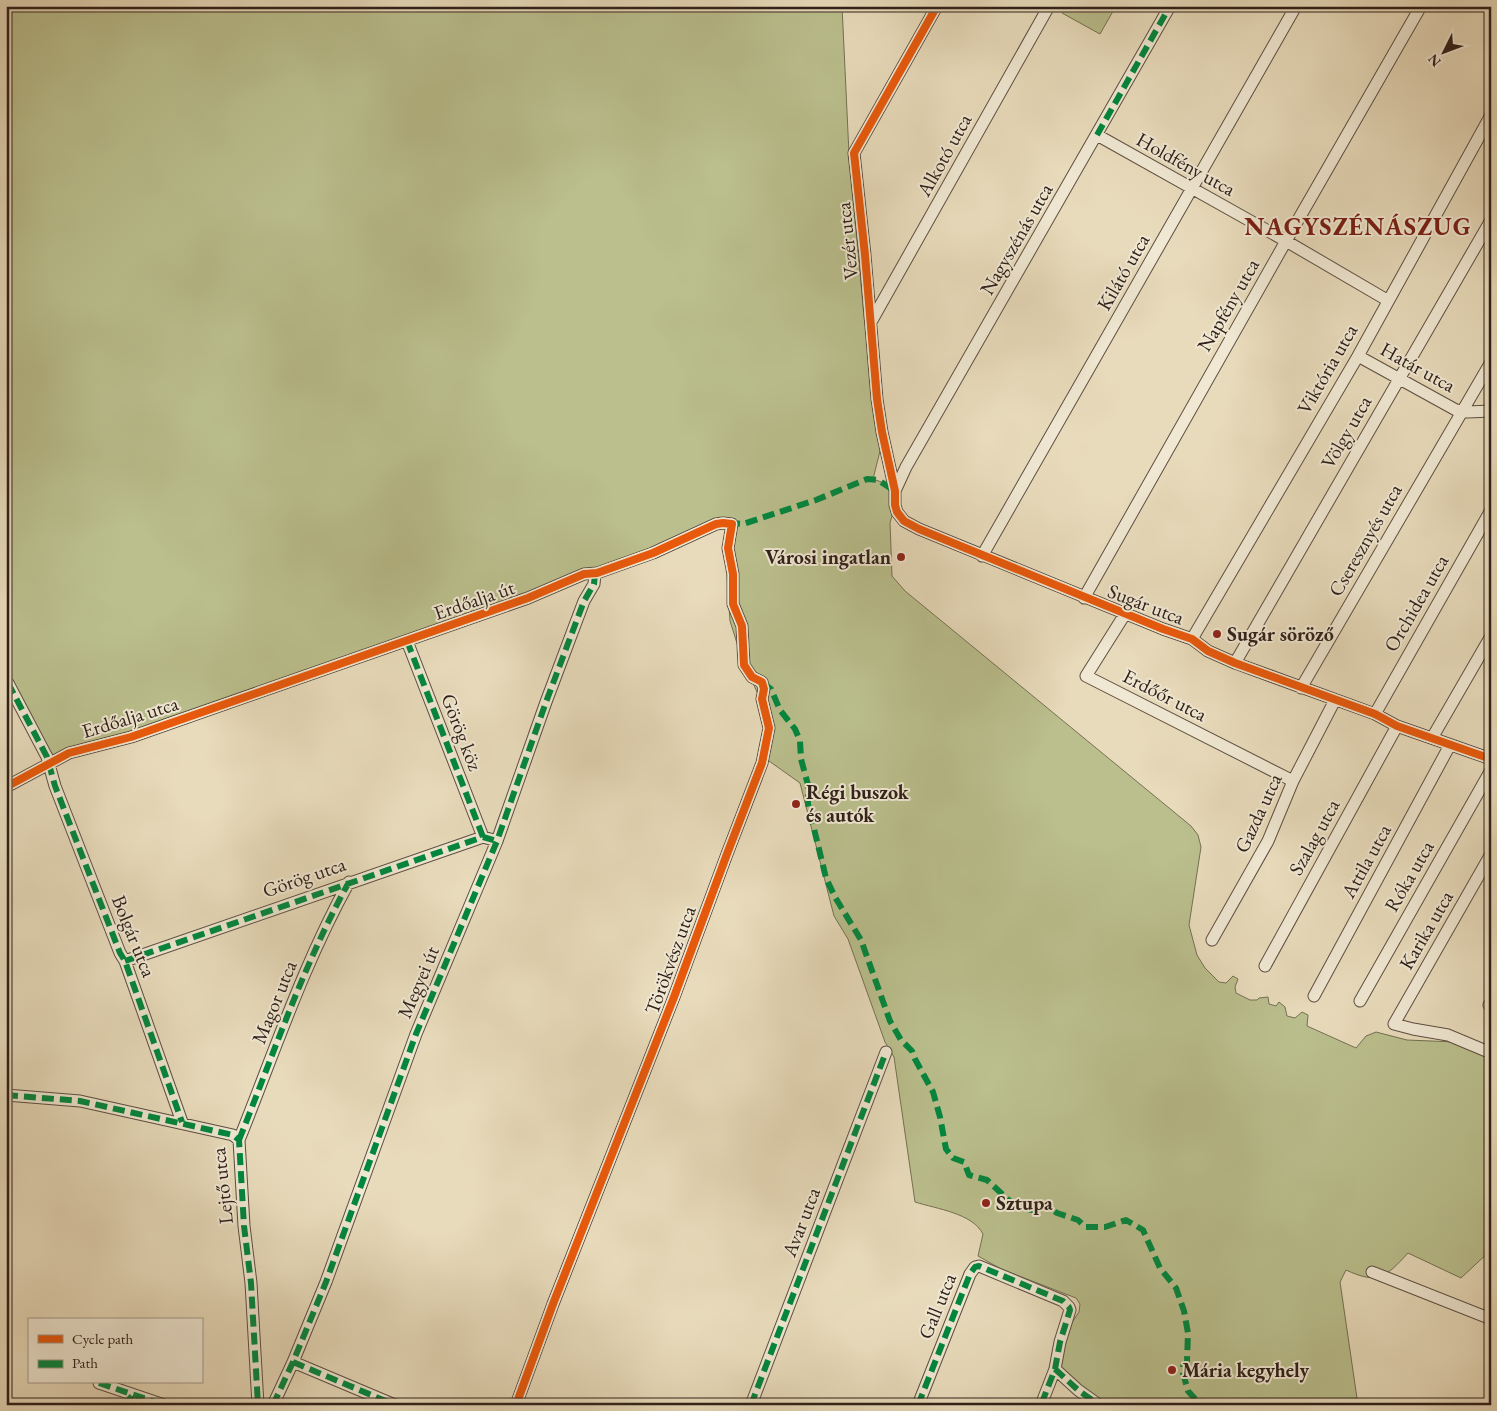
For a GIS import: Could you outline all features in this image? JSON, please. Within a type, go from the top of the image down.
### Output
[{"type":"street","name":"Vezér utca","points":[[895,491],[882,432],[874,367],[854,153],[937,6]]},
{"type":"street","name":"Alkotó utca","points":[[871,322],[1049,6]]},
{"type":"street","name":"Nagyszénás utca","points":[[895,491],[906,467],[1170,6]]},
{"type":"street","name":"Kilátó utca","points":[[982,556],[1296,6]]},
{"type":"street","name":"Napfény utca","points":[[1084,598],[1421,6]]},
{"type":"street","name":"Viktória utca","points":[[1192,639],[1358,356],[1387,300],[1491,115]]},
{"type":"street","name":"Holdfény utca","points":[[1096,135],[1286,241],[1387,300]]},
{"type":"street","name":"Völgy utca","points":[[1235,664],[1398,378],[1491,220]]},
{"type":"street","name":"Határ utca","points":[[1358,356],[1456,410],[1491,411]]},
{"type":"street","name":"Cseresznyés utca","points":[[1301,688],[1491,362]]},
{"type":"street","name":"Sugár utca","points":[[895,491],[897,512],[904,521],[982,556],[1084,598],[1192,639],[1208,651],[1235,664],[1374,714],[1397,726],[1450,745],[1489,754]]},
{"type":"street","name":"Orchidea utca","points":[[1374,714],[1491,510]]},
{"type":"street","name":"Erdőalja út","points":[[223,704],[528,598],[584,574],[594,574],[653,553],[716,524],[732,524]]},
{"type":"street","name":"Törökvész utca","points":[[516,1405],[553,1304],[674,996],[726,854],[762,763],[769,728],[762,699],[764,689],[762,682],[750,675],[744,663],[743,630],[733,604],[733,571],[728,550],[732,524]]},
{"type":"street","name":"Megyei út","points":[[273,1405],[326,1282],[416,1034],[497,841],[584,601],[594,584],[594,574]]},
{"type":"street","name":"Erdőőr utca","points":[[1125,614],[1086,676],[1293,781]]},
{"type":"street","points":[[1432,738],[1491,636]]},
{"type":"street","name":"Görög köz","points":[[406,641],[482,836]]},
{"type":"street","name":"Bolgár utca","points":[[8,683],[44,752],[54,786],[120,953],[125,961],[182,1122]]},
{"type":"street","name":"Gazda utca","points":[[1212,940],[1268,841],[1293,781],[1334,700]]},
{"type":"street","name":"Erdőalja utca","points":[[6,787],[69,753],[131,737],[223,704]]},
{"type":"street","name":"Szalag utca","points":[[1265,966],[1397,726]]},
{"type":"street","name":"Attila utca","points":[[1314,996],[1450,745]]},
{"type":"street","name":"Róka utca","points":[[1360,1001],[1491,770]]},
{"type":"street","points":[[482,836],[497,841]]},
{"type":"street","name":"Görög utca","points":[[125,961],[482,836]]},
{"type":"street","name":"Karika utca","points":[[1491,854],[1394,1024],[1448,1035],[1491,1053]]},
{"type":"street","name":"Magor utca","points":[[239,1140],[305,974],[332,913],[349,882]]},
{"type":"street","name":"Avar utca","points":[[751,1405],[886,1052]]},
{"type":"street","name":"Lejtő utca","points":[[6,1096],[80,1101],[182,1122],[233,1135],[239,1140],[244,1226],[251,1283],[258,1405]]},
{"type":"street","name":"Gall utca","points":[[918,1405],[970,1274],[975,1267],[981,1266],[1069,1305],[1070,1311],[1060,1342],[1055,1369]]},
{"type":"street","points":[[1372,1272],[1491,1319]]},
{"type":"street","points":[[293,1362],[395,1405]]},
{"type":"street","points":[[1041,1405],[1055,1369],[1078,1390],[1099,1405]]},
{"type":"street","points":[[99,1384],[164,1405]]},
{"type":"street","points":[[124,1405],[132,1396]]},
{"type":"green space","points":[[6,6],[842,6],[849,154],[864,316],[881,447],[873,479],[884,483],[895,491],[895,505],[890,523],[892,576],[905,591],[1191,826],[1198,835],[1201,847],[1189,925],[1197,955],[1205,968],[1219,982],[1226,983],[1233,976],[1238,979],[1235,987],[1236,993],[1250,1000],[1268,997],[1269,1004],[1276,1006],[1279,1002],[1285,1007],[1287,1016],[1295,1018],[1302,1012],[1308,1015],[1307,1026],[1356,1048],[1366,1036],[1376,1032],[1407,1040],[1456,1042],[1491,1059],[1491,1250],[1461,1278],[1408,1253],[1394,1268],[1374,1278],[1357,1275],[1346,1270],[1340,1282],[1358,1405],[1106,1405],[1068,1377],[1059,1368],[1071,1324],[1079,1312],[1080,1304],[1076,1298],[1001,1269],[978,1256],[983,1234],[971,1221],[962,1216],[915,1202],[894,1057],[885,1042],[848,939],[834,916],[800,783],[762,756],[765,710],[741,656],[730,621],[727,575],[732,524],[698,533],[53,761],[6,675]]},
{"type":"green space","points":[[1066,6],[1116,6],[1100,34],[1062,13]]},
{"type":"marked path","points":[[1097,135],[1170,6]]},
{"type":"marked path","points":[[728,523],[743,524],[816,500],[867,479],[878,480],[895,491]]},
{"type":"marked path","points":[[273,1405],[326,1282],[416,1034],[497,841],[584,601],[594,584],[595,574]]},
{"type":"marked path","points":[[407,641],[483,837]]},
{"type":"marked path","points":[[762,682],[771,689],[780,710],[795,729],[800,741],[801,759],[808,785],[808,804],[826,878],[835,897],[861,940],[890,1021],[901,1040],[912,1051],[933,1092],[946,1149],[953,1158],[964,1162],[969,1175],[987,1180],[1014,1205],[1032,1210],[1039,1205],[1046,1206],[1057,1213],[1078,1220],[1085,1227],[1105,1227],[1126,1220],[1143,1230],[1160,1268],[1176,1288],[1184,1311],[1188,1333],[1187,1361],[1183,1366],[1183,1373],[1188,1391],[1196,1400],[1216,1405]]},
{"type":"marked path","points":[[8,683],[47,757],[55,786],[120,953],[125,961],[182,1122]]},
{"type":"marked path","points":[[125,961],[483,837],[497,841]]},
{"type":"marked path","points":[[239,1140],[304,976],[349,882]]},
{"type":"marked path","points":[[751,1405],[886,1052]]},
{"type":"marked path","points":[[6,1095],[80,1101],[233,1135],[239,1140],[244,1226],[251,1283],[258,1405]]},
{"type":"marked path","points":[[918,1405],[970,1274],[975,1267],[979,1266],[1063,1301],[1069,1307],[1070,1310],[1060,1342],[1055,1369],[1041,1405]]},
{"type":"marked path","points":[[293,1362],[395,1405]]},
{"type":"marked path","points":[[1055,1369],[1078,1390],[1099,1405]]},
{"type":"marked path","points":[[102,1384],[164,1405]]},
{"type":"marked path","points":[[124,1405],[132,1396]]},
{"type":"cycle path","points":[[937,6],[854,153],[877,399],[895,491],[897,512],[904,521],[919,529],[1163,629],[1192,639],[1208,651],[1235,663],[1375,714],[1397,726],[1491,759]]},
{"type":"cycle path","points":[[6,787],[69,753],[131,737],[528,598],[584,574],[597,573],[653,553],[716,524],[732,524],[728,548],[733,574],[733,604],[742,626],[744,665],[752,677],[762,682],[764,689],[762,699],[769,728],[762,763],[674,997],[553,1304],[516,1405]]},
{"type":"place","name":"Városi ingatlan","points":[[901,557]]},
{"type":"place","name":"Sugár söröző","points":[[1217,634]]},
{"type":"place","name":"Régi buszok és autók","points":[[796,804]]},
{"type":"place","name":"Sztupa","points":[[986,1203]]},
{"type":"place","name":"Mária kegyhely","points":[[1172,1370]]},
{"type":"district","name":"NAGYSZÉNÁSZUG","points":[[1358,226]]}]
